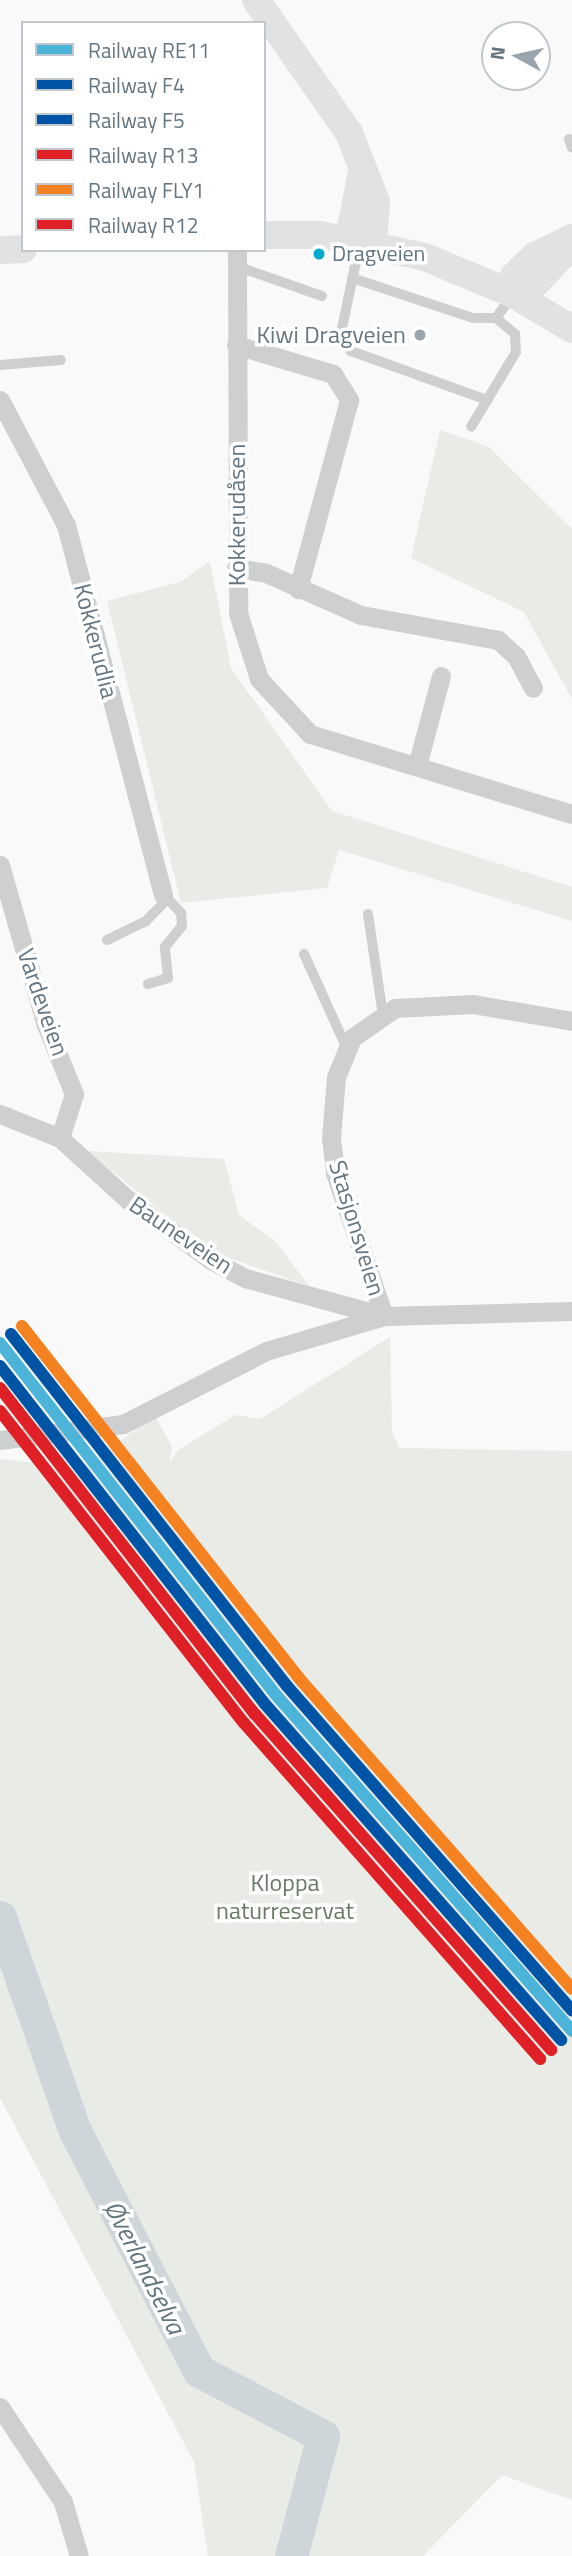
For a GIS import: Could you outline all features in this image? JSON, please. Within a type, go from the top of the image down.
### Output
[{"type":"main road","points":[[256,0],[330,102],[376,202],[362,233]]},
{"type":"main road","points":[[266,234],[362,233],[425,257],[520,286],[569,327]]},
{"type":"main road","points":[[520,286],[535,256],[572,238]]},
{"type":"main road","points":[[520,286],[572,245]]},
{"type":"main road","points":[[0,250],[21,249]]},
{"type":"street","name":"Kokkerudåsen","points":[[237,258],[236,568],[240,633],[259,679],[289,718],[329,741],[572,814]]},
{"type":"street","points":[[236,345],[333,374],[349,400],[298,589]]},
{"type":"street","name":"Kokkerudlia","points":[[0,400],[66,525],[165,896]]},
{"type":"street","points":[[236,568],[298,589],[361,615],[498,640],[516,656],[533,688]]},
{"type":"street","points":[[417,766],[441,676]]},
{"type":"street","name":"Vardeveien","points":[[0,865],[46,1025],[74,1094],[60,1138]]},
{"type":"street","name":"Stasjonsveien","points":[[384,1316],[335,1173],[336,1077],[347,1049],[383,1015],[430,1003],[473,1004],[572,1021]]},
{"type":"street","name":"Bauneveien","points":[[0,1114],[60,1138],[127,1199],[211,1260],[245,1278],[384,1316]]},
{"type":"street","name":"Stasjonsveien","points":[[0,1440],[123,1424],[266,1351],[384,1316],[572,1311]]},
{"type":"street","points":[[0,2407],[63,2502],[79,2556]]},
{"type":"lane","points":[[362,233],[340,338],[352,351],[487,400]]},
{"type":"lane","points":[[237,258],[322,296]]},
{"type":"lane","points":[[352,278],[473,318],[496,318],[515,334],[516,352],[471,427]]},
{"type":"lane","points":[[496,318],[520,286]]},
{"type":"lane","points":[[0,365],[61,360]]},
{"type":"lane","points":[[107,940],[146,921],[165,896],[182,926],[165,947],[168,978],[148,984]]},
{"type":"lane","points":[[368,914],[383,1015]]},
{"type":"lane","points":[[304,954],[347,1049]]},
{"type":"green space","points":[[440,430],[489,447],[572,529],[572,699],[524,612],[411,558]]},
{"type":"green space","points":[[210,561],[231,668],[332,811],[572,887],[572,921],[339,850],[327,888],[181,903],[107,601],[180,582]]},
{"type":"green space","points":[[87,1151],[224,1159],[239,1215],[275,1241],[309,1286],[212,1252]]},
{"type":"green space","name":"Kloppa naturreservat","points":[[390,1337],[392,1431],[399,1448],[572,1451],[572,2500],[502,2475],[423,2556],[208,2556],[194,2462],[0,2098],[0,1459],[82,1468],[155,1416],[172,1447],[169,1463],[178,1450],[235,1415],[260,1419]]},
{"type":"waterway","name":"Øverlandselva","points":[[0,1917],[75,2131],[199,2371],[323,2436],[291,2556]]},
{"type":"rail line","name":"FLY1","points":[[22,1326],[298,1677],[572,1989]]},
{"type":"rail line","name":"F5","points":[[11,1334],[287,1686],[572,2010]]},
{"type":"rail line","name":"RE11","points":[[0,1343],[276,1695],[572,2031]]},
{"type":"rail line","name":"F4","points":[[0,1366],[265,1704],[561,2040]]},
{"type":"rail line","name":"R13","points":[[0,1388],[255,1714],[551,2050]]},
{"type":"rail line","name":"R12","points":[[0,1411],[244,1723],[540,2059]]},
{"type":"place","name":"Dragveien","points":[[319,254]]},
{"type":"place","name":"Kiwi Dragveien","points":[[420,335]]}]
